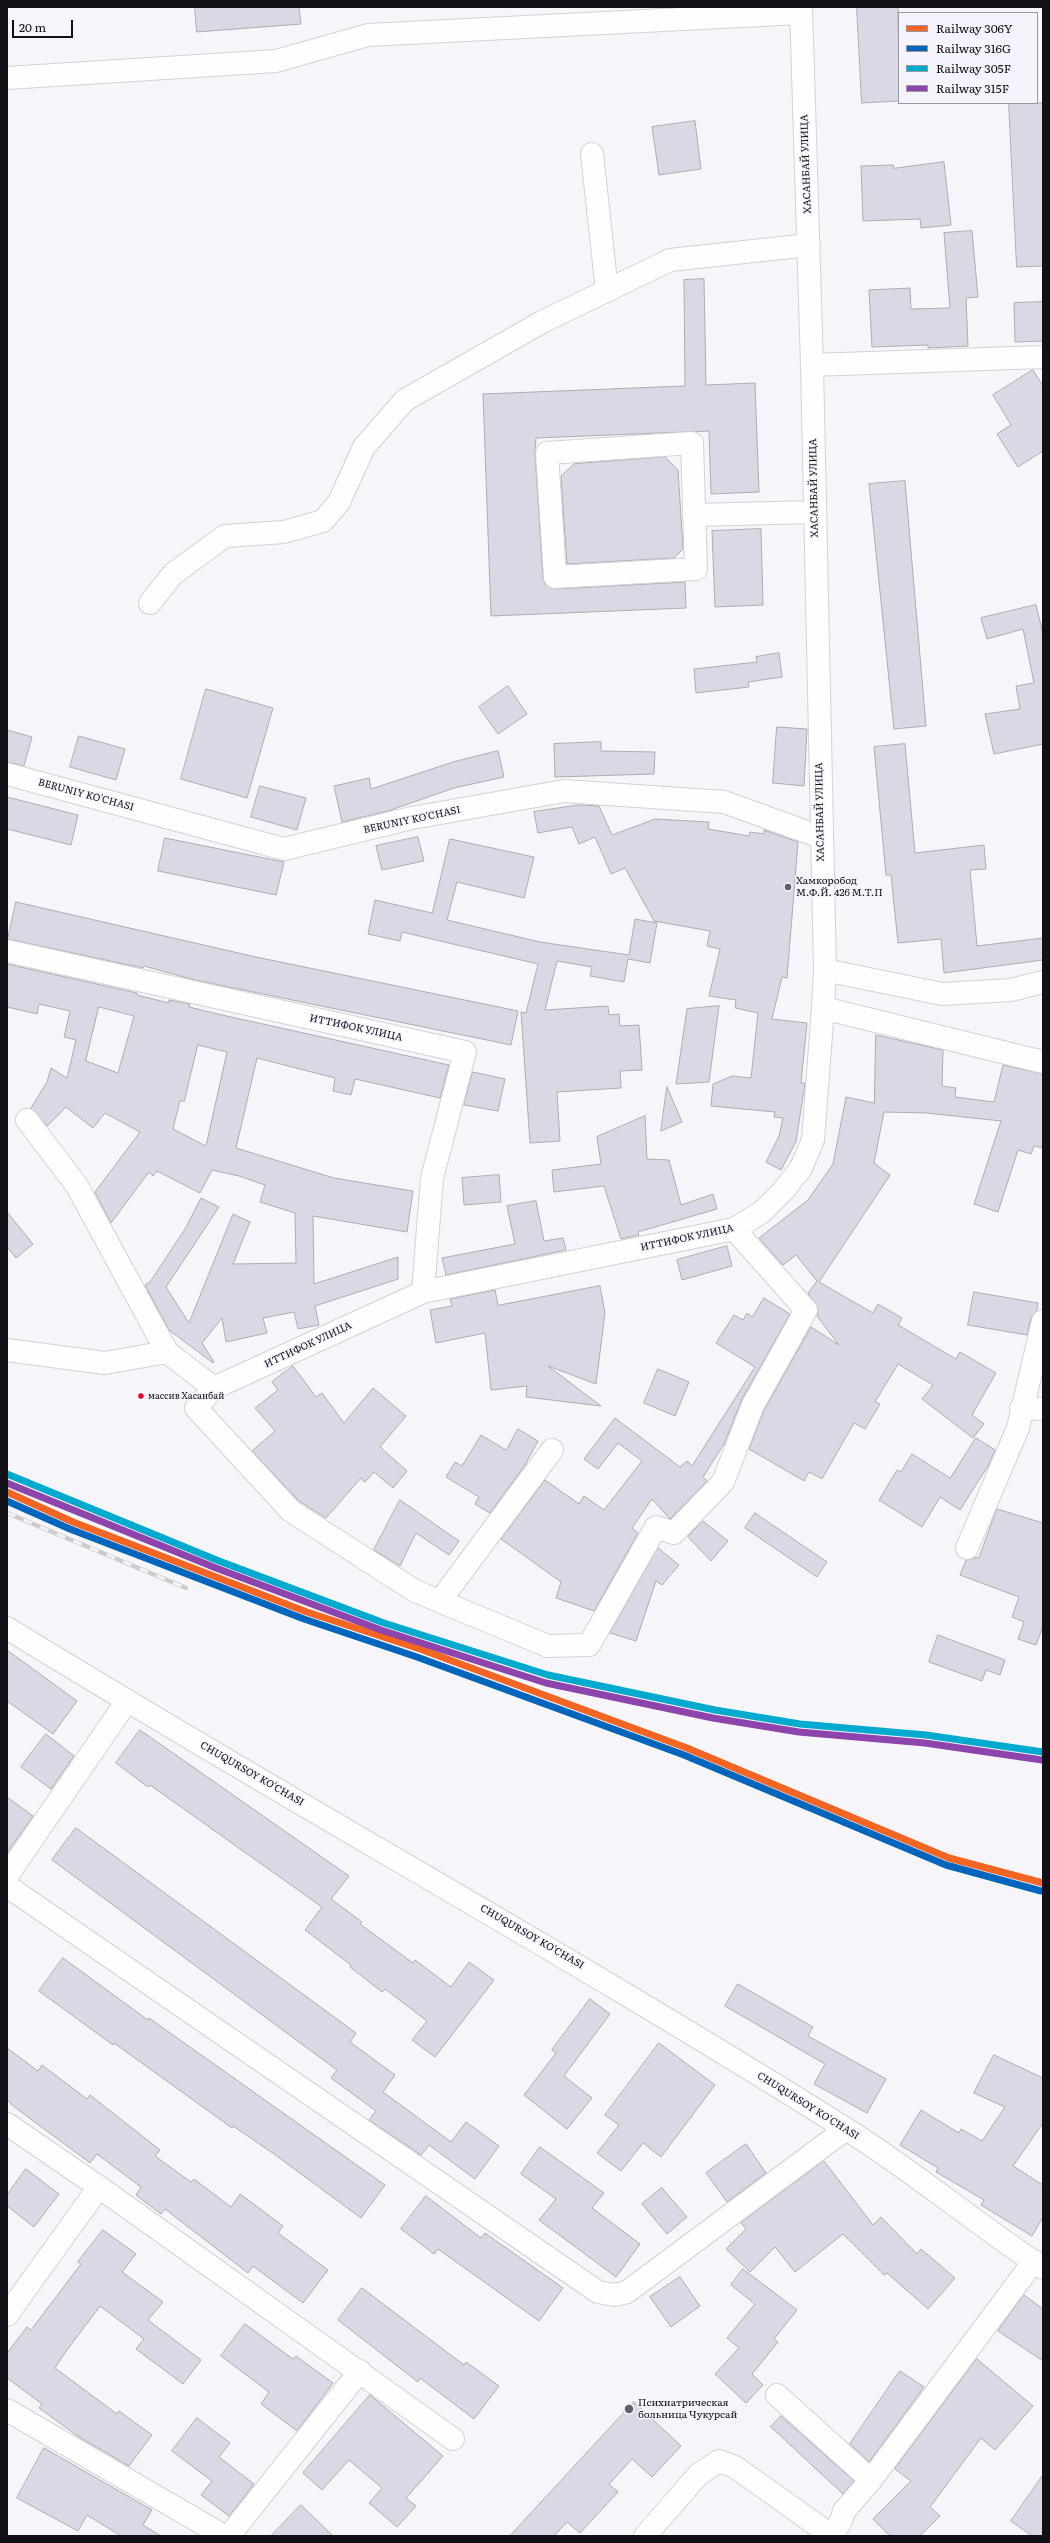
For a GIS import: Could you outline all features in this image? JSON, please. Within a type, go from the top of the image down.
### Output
[{"type":"street","points":[[7,78],[276,61],[368,35],[801,10]]},
{"type":"street","name":"ХАСАНБАЙ УЛИЦА","points":[[801,10],[812,365],[820,837],[825,970]]},
{"type":"street","points":[[592,154],[607,291]]},
{"type":"street","points":[[150,603],[173,574],[225,536],[284,532],[323,521],[339,502],[364,447],[405,400],[542,322],[670,260],[808,245]]},
{"type":"street","points":[[812,365],[1043,357]]},
{"type":"street","points":[[692,443],[694,515],[696,569],[555,576],[547,454],[692,443]]},
{"type":"street","points":[[694,515],[815,512]]},
{"type":"street","name":"BERUNIY KO'CHASI","points":[[7,774],[284,849],[412,818],[564,791],[724,802],[820,837]]},
{"type":"street","name":"ИТТИФОК УЛИЦА","points":[[7,951],[465,1052],[432,1178],[423,1292]]},
{"type":"street","points":[[825,970],[942,994],[1011,990],[1043,982]]},
{"type":"street","name":"ИТТИФОК УЛИЦА","points":[[440,1601],[416,1591],[291,1511],[196,1408],[214,1388],[423,1292],[734,1229],[762,1212],[784,1190],[801,1168],[813,1140],[825,970]]},
{"type":"street","points":[[823,1008],[1043,1062]]},
{"type":"street","points":[[27,1120],[77,1186],[167,1352],[214,1388]]},
{"type":"street","points":[[552,1450],[440,1601],[548,1646],[589,1645],[656,1526],[674,1533],[723,1482],[753,1405],[806,1310],[734,1229]]},
{"type":"street","points":[[967,1548],[1018,1428],[1021,1408],[1043,1321]]},
{"type":"street","points":[[7,1350],[105,1363],[167,1352]]},
{"type":"street","points":[[1021,1408],[1043,1409]]},
{"type":"street","name":"CHUQURSOY KO'CHASI","points":[[7,1628],[127,1701],[582,1966],[846,2129],[1038,2265]]},
{"type":"street","points":[[7,1876],[127,1701]]},
{"type":"street","points":[[7,1886],[598,2292],[614,2295],[627,2292],[846,2129]]},
{"type":"street","points":[[7,2124],[360,2371],[452,2439]]},
{"type":"street","points":[[7,2315],[99,2187]]},
{"type":"street","points":[[645,2536],[698,2474],[719,2461],[735,2467],[832,2536],[841,2521],[844,2511],[871,2480],[1038,2265]]},
{"type":"street","points":[[229,2536],[360,2371]]},
{"type":"street","points":[[777,2395],[871,2480]]},
{"type":"street","points":[[7,2410],[224,2536]]},
{"type":"building","points":[[195,7],[299,7],[301,24],[197,32]]},
{"type":"building","points":[[857,7],[898,7],[898,101],[862,103]]},
{"type":"building","points":[[1043,103],[1043,266],[1017,267],[1009,104]]},
{"type":"building","points":[[695,121],[701,169],[659,175],[652,127]]},
{"type":"building","points":[[944,162],[951,225],[921,228],[920,219],[863,221],[861,166],[893,165],[894,168]]},
{"type":"building","points":[[972,231],[978,297],[966,298],[968,346],[928,348],[928,345],[872,347],[869,290],[910,288],[911,309],[950,308],[944,233]]},
{"type":"building","points":[[704,279],[706,385],[755,383],[759,492],[711,494],[709,431],[536,438],[535,453],[543,578],[545,584],[556,589],[685,582],[686,608],[491,616],[483,394],[685,386],[684,280]]},
{"type":"building","points":[[1043,302],[1043,341],[1015,342],[1014,303]]},
{"type":"building","points":[[1033,370],[1043,386],[1043,451],[1018,467],[997,434],[1011,425],[993,395]]},
{"type":"building","points":[[665,457],[678,470],[683,549],[674,558],[567,564],[561,476],[574,464]]},
{"type":"building","points":[[905,481],[926,726],[894,729],[869,484]]},
{"type":"building","points":[[761,529],[763,605],[715,607],[712,531]]},
{"type":"building","points":[[1036,605],[1043,634],[1043,744],[994,754],[985,714],[1020,709],[1016,686],[1034,683],[1023,629],[987,639],[981,618]]},
{"type":"building","points":[[779,653],[782,677],[748,682],[749,687],[696,693],[694,669],[757,662],[756,657]]},
{"type":"building","points":[[508,686],[527,714],[498,734],[479,707]]},
{"type":"building","points":[[206,689],[273,708],[247,798],[181,779]]},
{"type":"building","points":[[777,727],[807,729],[804,786],[773,783]]},
{"type":"building","points":[[7,730],[32,737],[24,766],[7,762]]},
{"type":"building","points":[[79,736],[125,749],[116,780],[70,767]]},
{"type":"building","points":[[601,742],[601,751],[655,752],[654,774],[555,777],[554,744]]},
{"type":"building","points":[[905,744],[915,853],[984,845],[986,869],[970,870],[977,946],[1043,938],[1043,960],[944,973],[941,939],[898,943],[891,875],[886,875],[874,747]]},
{"type":"building","points":[[498,751],[504,777],[454,788],[388,811],[342,822],[334,786],[369,778],[371,789],[453,762]]},
{"type":"building","points":[[260,786],[306,798],[297,830],[251,817]]},
{"type":"building","points":[[7,797],[78,815],[71,845],[7,829]]},
{"type":"building","points":[[578,805],[599,806],[612,835],[655,819],[709,822],[708,829],[749,836],[750,832],[764,834],[764,830],[798,842],[787,978],[782,977],[772,1019],[807,1023],[801,1083],[805,1083],[796,1142],[781,1170],[766,1162],[779,1136],[783,1118],[774,1117],[775,1112],[711,1106],[713,1084],[732,1076],[751,1078],[758,1013],[735,1008],[736,1000],[709,996],[720,949],[707,946],[710,931],[654,921],[625,868],[611,874],[595,837],[579,844],[572,827],[538,833],[534,812]]},
{"type":"building","points":[[418,837],[424,861],[382,870],[376,846]]},
{"type":"building","points":[[165,838],[284,862],[276,895],[158,871]]},
{"type":"building","points":[[450,839],[534,857],[524,898],[457,882],[447,920],[540,942],[629,955],[635,919],[657,923],[650,963],[628,959],[624,982],[590,976],[592,967],[557,961],[545,1010],[608,1006],[609,1015],[619,1014],[620,1026],[639,1025],[642,1070],[620,1071],[621,1088],[557,1092],[560,1141],[530,1143],[521,1012],[526,1013],[538,964],[402,932],[400,941],[368,934],[375,900],[432,913]]},
{"type":"building","points":[[16,902],[256,957],[518,1011],[511,1045],[195,980],[144,966],[143,968],[8,939]]},
{"type":"building","points":[[7,964],[137,993],[137,995],[169,1003],[169,1000],[190,1004],[189,1007],[222,1015],[449,1065],[440,1098],[355,1079],[351,1095],[333,1091],[335,1078],[257,1058],[236,1148],[334,1178],[413,1191],[407,1232],[313,1216],[314,1284],[398,1257],[398,1279],[315,1306],[319,1325],[298,1329],[294,1312],[263,1318],[267,1333],[226,1342],[222,1318],[202,1343],[214,1362],[213,1363],[169,1330],[145,1285],[150,1282],[185,1229],[201,1198],[219,1207],[166,1287],[189,1323],[233,1214],[250,1222],[233,1264],[296,1263],[295,1213],[260,1202],[265,1185],[239,1176],[212,1170],[200,1193],[157,1171],[153,1176],[149,1172],[111,1223],[95,1192],[140,1132],[105,1113],[93,1128],[66,1107],[47,1126],[31,1108],[47,1082],[51,1068],[67,1078],[76,1040],[64,1037],[70,1011],[39,1004],[37,1014],[7,1007]],"holes":[[[99,1007],[134,1016],[118,1073],[86,1061]],[[198,1045],[227,1052],[206,1146],[173,1129],[180,1101],[184,1101]]]},
{"type":"building","points":[[719,1006],[709,1082],[676,1084],[687,1009]]},
{"type":"building","points":[[876,1035],[943,1050],[942,1086],[956,1088],[955,1097],[994,1102],[1003,1065],[1043,1074],[1043,1148],[1034,1146],[1031,1154],[1018,1150],[998,1212],[974,1204],[1001,1121],[927,1113],[884,1112],[874,1163],[890,1175],[819,1282],[873,1313],[878,1304],[902,1318],[898,1325],[956,1359],[960,1352],[996,1373],[972,1415],[984,1424],[973,1438],[922,1399],[933,1385],[898,1364],[875,1402],[880,1404],[865,1429],[854,1423],[822,1479],[809,1472],[804,1481],[749,1449],[764,1410],[811,1327],[839,1345],[817,1316],[818,1308],[808,1293],[817,1281],[796,1255],[783,1265],[759,1238],[808,1200],[833,1164],[846,1097],[874,1103]]},
{"type":"building","points":[[473,1072],[505,1079],[498,1111],[464,1105]]},
{"type":"building","points":[[667,1087],[682,1122],[661,1131]]},
{"type":"building","points":[[645,1116],[647,1159],[669,1160],[681,1205],[713,1194],[717,1209],[638,1232],[639,1235],[621,1239],[604,1186],[554,1192],[552,1170],[601,1164],[597,1137]]},
{"type":"building","points":[[499,1175],[501,1202],[464,1205],[462,1178]]},
{"type":"building","points":[[536,1201],[544,1241],[563,1238],[566,1250],[446,1275],[442,1258],[515,1244],[507,1206]]},
{"type":"building","points":[[7,1212],[33,1244],[16,1258],[7,1247]]},
{"type":"building","points":[[727,1246],[732,1266],[682,1280],[677,1260]]},
{"type":"building","points":[[600,1286],[605,1313],[596,1384],[548,1366],[601,1406],[526,1397],[527,1386],[491,1390],[485,1333],[436,1343],[430,1310],[452,1306],[450,1299],[495,1290],[498,1305]]},
{"type":"building","points":[[974,1292],[1038,1303],[1037,1310],[1031,1318],[1027,1335],[968,1325]]},
{"type":"building","points":[[764,1298],[790,1314],[742,1399],[724,1444],[703,1477],[707,1481],[670,1519],[652,1499],[632,1528],[638,1533],[594,1611],[556,1598],[561,1582],[501,1539],[545,1480],[579,1504],[584,1496],[604,1510],[642,1461],[618,1443],[598,1469],[584,1459],[615,1418],[680,1467],[687,1461],[692,1466],[755,1367],[716,1343],[734,1315],[743,1320],[747,1313],[752,1317]]},
{"type":"building","points":[[293,1366],[316,1397],[322,1393],[344,1423],[373,1388],[406,1416],[380,1447],[407,1471],[393,1488],[374,1472],[365,1482],[361,1478],[326,1518],[299,1501],[252,1451],[275,1431],[255,1408],[278,1390],[272,1382]]},
{"type":"building","points":[[658,1369],[689,1382],[675,1416],[644,1403]]},
{"type":"building","points":[[518,1429],[538,1441],[525,1465],[490,1513],[475,1504],[479,1497],[446,1477],[455,1462],[462,1466],[481,1435],[506,1450]]},
{"type":"building","points":[[976,1438],[995,1450],[988,1466],[960,1510],[940,1497],[922,1527],[879,1500],[897,1470],[901,1472],[912,1454],[950,1478]]},
{"type":"building","points":[[400,1500],[459,1541],[449,1555],[416,1533],[400,1566],[374,1550]]},
{"type":"building","points":[[997,1509],[1043,1523],[1043,1626],[1036,1645],[1018,1639],[1024,1622],[1012,1617],[1019,1597],[960,1575],[966,1560],[979,1557]]},
{"type":"building","points":[[755,1513],[827,1562],[817,1577],[745,1528]]},
{"type":"building","points":[[703,1521],[728,1541],[711,1561],[688,1537]]},
{"type":"building","points":[[658,1548],[679,1565],[662,1585],[656,1581],[636,1641],[610,1633]]},
{"type":"building","points":[[938,1635],[1005,1660],[1000,1675],[986,1670],[982,1681],[929,1662]]},
{"type":"building","points":[[7,1650],[77,1701],[53,1734],[7,1701]]},
{"type":"building","points":[[140,1730],[349,1876],[331,1899],[362,1922],[360,1924],[413,1963],[415,1960],[451,1987],[469,1962],[494,1980],[435,2057],[412,2040],[427,2021],[385,1989],[382,1992],[350,1967],[351,1965],[305,1930],[322,1907],[150,1785],[148,1787],[116,1763]]},
{"type":"building","points":[[46,1734],[74,1756],[51,1789],[21,1767]]},
{"type":"building","points":[[7,1797],[33,1816],[7,1853]]},
{"type":"building","points":[[76,1828],[356,2033],[350,2042],[395,2075],[383,2092],[451,2142],[466,2122],[499,2146],[475,2179],[429,2145],[421,2155],[369,2120],[376,2111],[331,2078],[337,2070],[52,1860]]},
{"type":"building","points":[[63,1958],[148,2020],[149,2018],[385,2185],[361,2218],[274,2154],[233,2126],[232,2128],[39,1991]]},
{"type":"building","points":[[738,1984],[813,2027],[808,2036],[886,2079],[867,2113],[814,2084],[825,2064],[725,2006]]},
{"type":"building","points":[[590,1999],[610,2014],[564,2076],[592,2098],[567,2129],[524,2095],[556,2053],[552,2050]]},
{"type":"building","points":[[659,2043],[715,2085],[661,2157],[643,2143],[621,2171],[597,2153],[619,2125],[605,2115]]},
{"type":"building","points":[[7,2048],[38,2071],[42,2065],[87,2099],[90,2095],[160,2150],[155,2156],[191,2182],[194,2179],[231,2207],[240,2194],[283,2226],[278,2233],[328,2270],[303,2303],[253,2266],[248,2273],[165,2209],[161,2214],[136,2195],[141,2187],[97,2154],[90,2163],[12,2105],[7,2099]]},
{"type":"building","points":[[994,2055],[1043,2078],[1043,2123],[1013,2166],[1043,2185],[1043,2217],[1032,2236],[981,2205],[984,2200],[936,2172],[938,2168],[900,2145],[921,2110],[959,2133],[961,2129],[982,2141],[1005,2107],[974,2093]]},
{"type":"building","points":[[746,2144],[766,2173],[727,2202],[706,2173]]},
{"type":"building","points":[[540,2147],[604,2193],[592,2208],[640,2244],[616,2277],[539,2220],[556,2199],[521,2174]]},
{"type":"building","points":[[824,2161],[873,2225],[881,2217],[917,2254],[921,2249],[955,2278],[928,2309],[887,2273],[884,2275],[843,2234],[795,2272],[775,2247],[750,2272],[726,2249],[746,2229],[741,2223]]},
{"type":"building","points":[[26,2169],[59,2194],[34,2227],[7,2206],[7,2195]]},
{"type":"building","points":[[662,2188],[687,2217],[667,2234],[642,2204]]},
{"type":"building","points":[[426,2196],[481,2238],[485,2233],[563,2288],[539,2321],[438,2249],[434,2254],[401,2229]]},
{"type":"building","points":[[103,2230],[136,2254],[122,2272],[163,2302],[148,2320],[201,2360],[183,2384],[136,2349],[144,2339],[100,2306],[64,2354],[55,2368],[117,2414],[119,2411],[152,2435],[129,2466],[79,2437],[39,2408],[42,2404],[7,2378],[7,2353],[27,2327],[31,2330],[81,2264],[78,2262]]},
{"type":"building","points":[[743,2269],[797,2310],[774,2339],[778,2342],[752,2374],[763,2385],[746,2403],[715,2374],[739,2348],[727,2338],[755,2304],[731,2285]]},
{"type":"building","points":[[680,2277],[700,2306],[671,2327],[650,2297]]},
{"type":"building","points":[[362,2288],[464,2365],[466,2362],[499,2386],[474,2419],[420,2378],[418,2382],[338,2320]]},
{"type":"building","points":[[1024,2295],[1043,2309],[1043,2361],[998,2331]]},
{"type":"building","points":[[245,2324],[293,2359],[296,2356],[333,2383],[297,2431],[261,2404],[269,2392],[221,2356]]},
{"type":"building","points":[[977,2359],[1033,2406],[995,2450],[981,2438],[930,2507],[940,2516],[920,2536],[890,2536],[873,2519],[911,2481],[895,2469]]},
{"type":"building","points":[[900,2371],[924,2387],[869,2462],[850,2444]]},
{"type":"building","points":[[370,2395],[443,2456],[406,2498],[416,2506],[397,2527],[369,2503],[382,2488],[349,2460],[322,2490],[303,2473]]},
{"type":"building","points":[[634,2402],[681,2446],[652,2477],[632,2459],[609,2484],[618,2492],[580,2533],[567,2522],[554,2536],[510,2536]]},
{"type":"building","points":[[781,2416],[854,2481],[843,2494],[771,2427]]},
{"type":"building","points":[[197,2418],[230,2443],[219,2457],[254,2484],[229,2516],[201,2495],[212,2481],[172,2451]]},
{"type":"building","points":[[44,2448],[152,2510],[143,2525],[161,2536],[121,2536],[87,2515],[78,2531],[17,2498]]},
{"type":"building","points":[[1043,2475],[1043,2536],[1032,2536],[1011,2521]]},
{"type":"building","points":[[301,2505],[333,2536],[271,2536]]},
{"type":"railway","points":[[7,1513],[186,1588]]},
{"type":"rail line","name":"305F","points":[[7,1474],[219,1561],[384,1623],[548,1675],[715,1710],[800,1724],[926,1735],[1043,1752]]},
{"type":"rail line","name":"315F","points":[[7,1483],[216,1568],[381,1630],[546,1683],[713,1718],[799,1732],[925,1743],[1042,1760]]},
{"type":"rail line","name":"306Y","points":[[7,1492],[73,1522],[307,1612],[420,1649],[687,1748],[949,1858],[1043,1883]]},
{"type":"rail line","name":"316G","points":[[7,1501],[70,1529],[304,1619],[417,1657],[684,1755],[946,1865],[1041,1891]]},
{"type":"place","name":"Хамкоробод М.Ф.Й. 426 М.Т.П","points":[[788,887]]},
{"type":"place","name":"массив Хасанбай","points":[[141,1396]]},
{"type":"place","name":"Психиатрическая больница Чукурсай","points":[[629,2409]]}]
